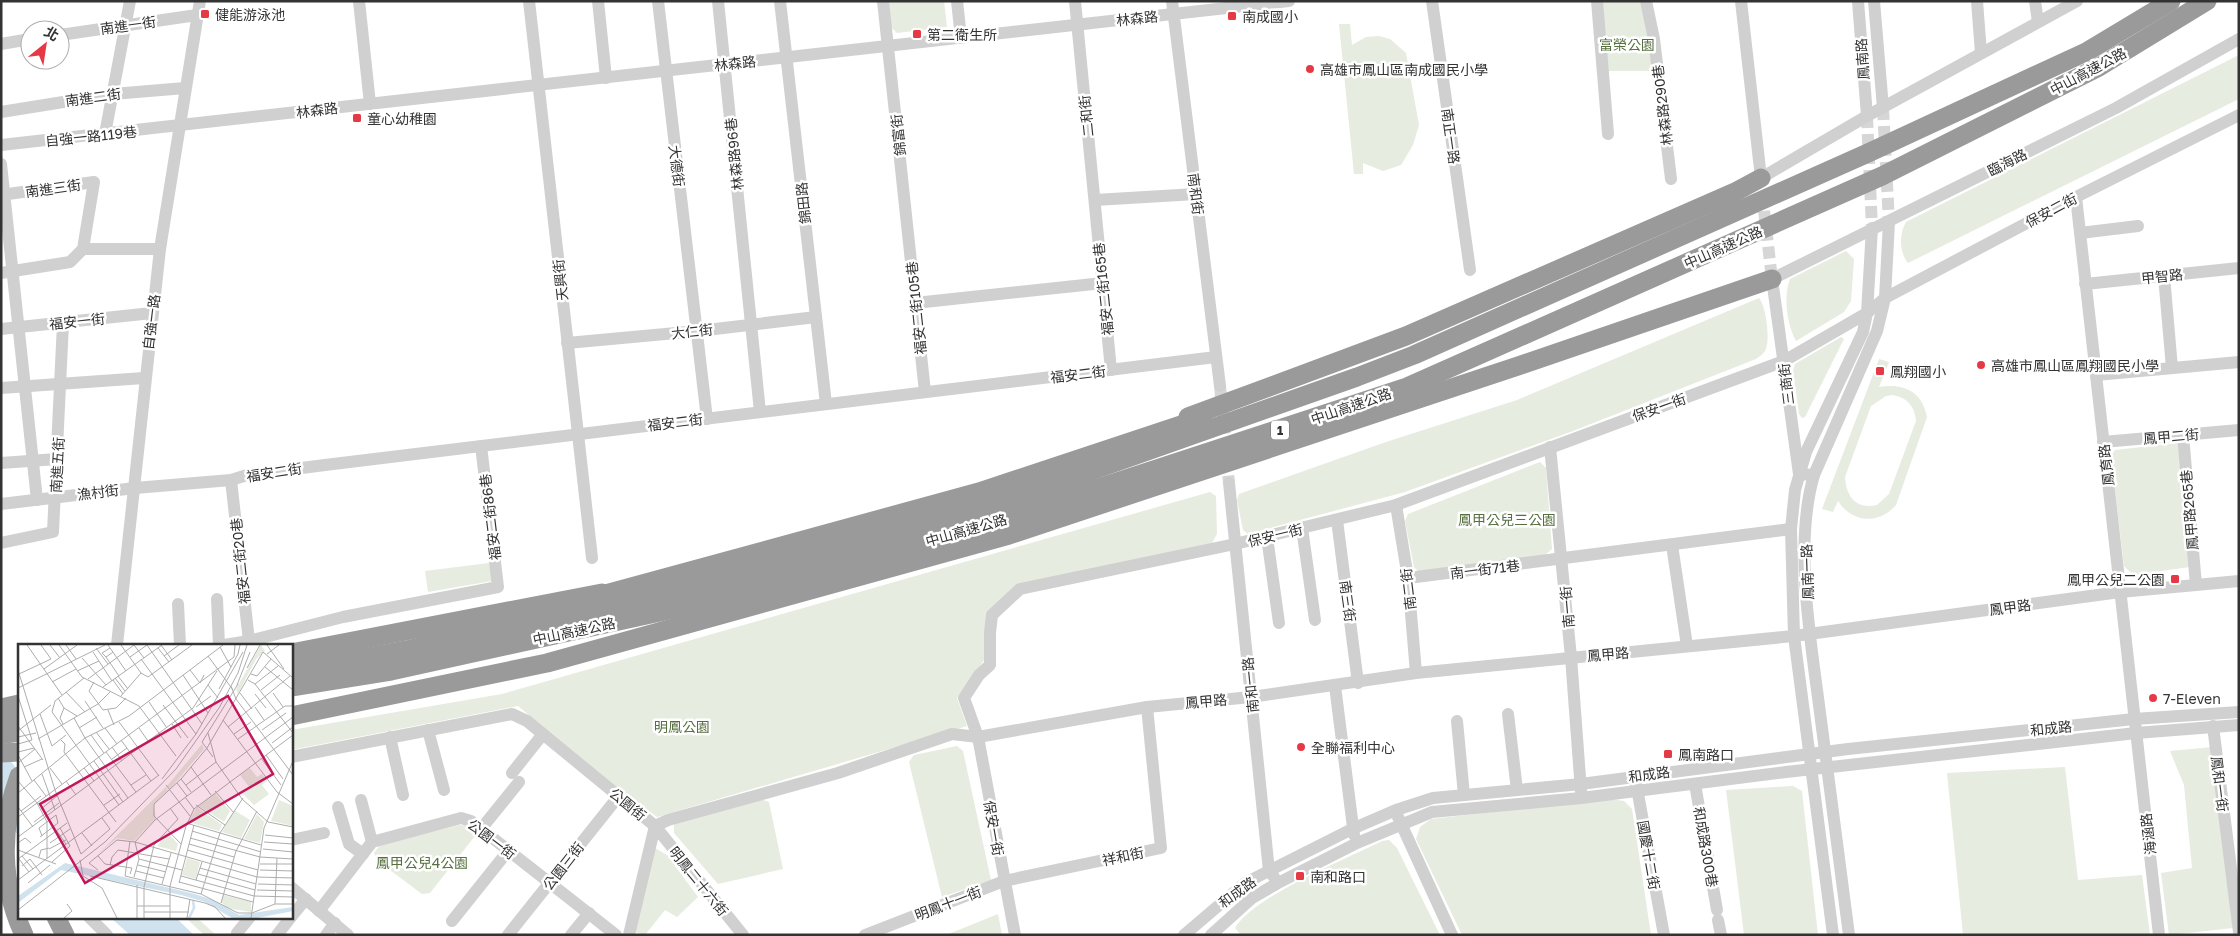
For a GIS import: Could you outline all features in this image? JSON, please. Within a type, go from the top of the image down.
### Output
[{"type":"highway","name":"中山高速公路","points":[[292,670],[410,649],[698,586],[973,511],[1357,377],[1414,356],[1877,149],[2088,51],[2171,1]]},
{"type":"highway","name":"中山高速公路","points":[[292,687],[391,671],[701,603],[1001,520],[1345,409],[1407,387],[1882,176],[2099,67],[2207,1]]},
{"type":"highway","points":[[979,492],[1168,425],[1406,336],[1735,192],[1760,178]]},
{"type":"highway","points":[[292,716],[547,663],[1009,536],[1772,279]]},
{"type":"highway","points":[[292,659],[458,630],[575,602],[979,492],[1244,404],[1357,377]]},
{"type":"highway","points":[[1009,536],[1297,433],[1345,409]]},
{"type":"highway","points":[[292,654],[494,612],[616,590]]},
{"type":"highway","points":[[292,708],[523,659],[671,621],[742,610]]},
{"type":"highway","points":[[1,708],[18,704]]},
{"type":"highway","points":[[1,720],[18,718]]},
{"type":"highway","points":[[1,735],[18,732]]},
{"type":"highway","points":[[18,779],[6,813],[4,862],[8,891],[24,935]]},
{"type":"highway","points":[[18,808],[14,830],[14,864],[18,885]]},
{"type":"highway","points":[[30,918],[38,935]]},
{"type":"highway","points":[[44,918],[52,935]]},
{"type":"highway","points":[[56,918],[65,935]]},
{"type":"street","points":[[105,134],[130,1]]},
{"type":"street","name":"自強一路","points":[[117,644],[142,430],[144,378],[160,249],[200,1]]},
{"type":"street","points":[[359,1],[370,104]]},
{"type":"street","name":"天興街","points":[[529,1],[592,558]]},
{"type":"street","points":[[598,1],[606,78]]},
{"type":"street","name":"大德街","points":[[658,1],[707,419]]},
{"type":"street","name":"林森路96巷","points":[[718,1],[760,412]]},
{"type":"street","name":"錦田路","points":[[780,1],[826,404]]},
{"type":"street","name":"錦富街","points":[[883,1],[907,223]]},
{"type":"street","points":[[957,1],[961,38]]},
{"type":"street","name":"二和街","points":[[1075,1],[1095,204]]},
{"type":"street","name":"南和街","points":[[1172,1],[1220,386]]},
{"type":"street","name":"林森路","points":[[180,126],[1289,1]]},
{"type":"street","name":"南正一路","points":[[1432,1],[1470,270]]},
{"type":"street","points":[[1597,1],[1608,134]]},
{"type":"street","name":"林森路290巷","points":[[1646,1],[1654,39],[1671,179]]},
{"type":"street","points":[[1741,1],[1760,178],[1867,116],[2077,1]]},
{"type":"street","name":"鳳南路","points":[[1858,1],[1867,116]]},
{"type":"street","name":"鳳南路","points":[[1874,1],[1883,108]]},
{"type":"street","points":[[1977,1],[1981,53]]},
{"type":"street","points":[[2035,1],[2038,22]]},
{"type":"street","name":"南進一街","points":[[70,33],[197,15]]},
{"type":"street","name":"臨海路","points":[[1772,279],[2116,108],[2239,39]]},
{"type":"street","points":[[1,44],[20,41]]},
{"type":"street","name":"南進二街","points":[[1,112],[113,94],[185,88]]},
{"type":"street","name":"保安二街","points":[[1867,313],[1885,298],[2076,197],[2239,115]]},
{"type":"street","name":"自強一路119巷","points":[[1,145],[180,126]]},
{"type":"street","name":"南進五街","points":[[1,164],[7,272],[19,327],[37,500]]},
{"type":"street","name":"南進三街","points":[[3,195],[94,182],[84,249]]},
{"type":"street","points":[[1095,204],[1196,194]]},
{"type":"street","name":"鳳育路","points":[[2076,197],[2136,733]]},
{"type":"street","name":"福安二街165巷","points":[[1095,204],[1111,370]]},
{"type":"street","name":"鳳南一路","points":[[1849,935],[1810,634],[1805,542],[1810,491],[1814,475],[1877,332],[1885,298],[1889,222]]},
{"type":"street","name":"福安二街105巷","points":[[907,223],[925,392]]},
{"type":"street","points":[[2080,232],[2138,226]]},
{"type":"street","name":"鳳南一路","points":[[1833,935],[1794,636],[1791,530],[1798,474],[1806,452],[1864,332],[1867,313],[1872,228]]},
{"type":"street","points":[[7,272],[70,262],[84,249],[160,249]]},
{"type":"street","name":"甲智路","points":[[2085,284],[2239,268]]},
{"type":"street","points":[[2164,276],[2172,368]]},
{"type":"street","name":"三商街","points":[[1772,279],[1798,474]]},
{"type":"street","points":[[915,303],[1103,283]]},
{"type":"street","name":"福安一街","points":[[1,329],[152,313]]},
{"type":"street","name":"保安一街","points":[[1015,935],[978,737],[964,698],[979,675],[990,665],[992,615],[1020,589],[1267,537],[1396,505],[1784,361],[1867,313]]},
{"type":"street","name":"大仁街","points":[[567,343],[698,331],[816,316]]},
{"type":"street","name":"南進五街","points":[[1,542],[53,532],[63,323]]},
{"type":"street","name":"福安二街","points":[[135,488],[231,480],[247,475],[286,470],[1216,357]]},
{"type":"street","points":[[2096,375],[2239,362]]},
{"type":"street","points":[[1,388],[61,382],[144,378]]},
{"type":"street","name":"鳳甲二街","points":[[2103,442],[2239,430]]},
{"type":"street","name":"鳳甲路265巷","points":[[2183,435],[2196,585]]},
{"type":"street","name":"福安二街86巷","points":[[249,641],[344,617],[498,587],[481,446]]},
{"type":"street","name":"南一街","points":[[1550,447],[1572,657],[1581,798]]},
{"type":"street","points":[[1,463],[57,459]]},
{"type":"street","points":[[1798,474],[1814,475]]},
{"type":"street","name":"福安二街20巷","points":[[231,480],[249,641]]},
{"type":"street","name":"南和一路","points":[[1229,484],[1269,871]]},
{"type":"street","name":"漁村街","points":[[1,504],[135,488]]},
{"type":"street","name":"南二街","points":[[1396,505],[1408,578],[1416,673]]},
{"type":"street","name":"南三街","points":[[1337,520],[1358,683]]},
{"type":"street","points":[[1302,528],[1315,620]]},
{"type":"street","name":"南一街71巷","points":[[1408,578],[1791,530]]},
{"type":"street","points":[[1267,537],[1279,623]]},
{"type":"street","points":[[1672,545],[1687,646]]},
{"type":"street","name":"鳳甲路","points":[[978,737],[1148,707],[1251,697],[1358,683],[1416,673],[1794,636],[2120,592],[2239,581]]},
{"type":"street","points":[[217,599],[219,644]]},
{"type":"street","points":[[178,604],[180,644]]},
{"type":"street","points":[[230,644],[249,641]]},
{"type":"street","points":[[1335,686],[1352,829],[1357,843]]},
{"type":"street","name":"祥和街","points":[[1004,881],[1161,848],[1148,707]]},
{"type":"street","name":"和成路","points":[[1184,935],[1245,883],[1352,829],[1396,810],[1432,798],[1581,784],[1825,751],[2134,719],[2239,712]]},
{"type":"street","name":"公園街","points":[[292,757],[512,714],[520,716],[543,734],[655,826],[668,820],[838,773],[952,734],[978,737]]},
{"type":"street","points":[[1508,714],[1517,790]]},
{"type":"street","points":[[1457,721],[1464,795]]},
{"type":"street","name":"和成路","points":[[1216,933],[1252,898],[1278,883],[1357,843],[1432,812],[1581,798],[2136,733],[2239,725]]},
{"type":"street","name":"鳳和一街","points":[[2213,726],[2239,932]]},
{"type":"street","points":[[428,730],[444,790]]},
{"type":"street","name":"海涵路","points":[[2136,733],[2159,935]]},
{"type":"street","points":[[481,829],[543,734]]},
{"type":"street","points":[[390,737],[403,795]]},
{"type":"street","name":"國慶十二街","points":[[1635,776],[1664,935]]},
{"type":"street","name":"和成路300巷","points":[[1695,784],[1721,935]]},
{"type":"street","name":"公園三街","points":[[508,935],[618,796]]},
{"type":"street","points":[[319,911],[372,842],[361,800]]},
{"type":"street","points":[[338,807],[349,844],[363,854]]},
{"type":"street","points":[[1396,810],[1400,824],[1452,935]]},
{"type":"street","name":"公園一街","points":[[372,842],[466,818],[616,935]]},
{"type":"street","points":[[629,935],[655,826]]},
{"type":"street","name":"明鳳二十六街","points":[[655,826],[743,935]]},
{"type":"street","points":[[292,840],[324,833]]},
{"type":"street","points":[[452,921],[508,851]]},
{"type":"street","points":[[1269,871],[1278,883]]},
{"type":"street","name":"明鳳十一街","points":[[865,935],[1004,881]]},
{"type":"street","points":[[292,888],[348,935]]},
{"type":"street","points":[[292,916],[306,899]]},
{"type":"street","points":[[571,935],[588,913]]},
{"type":"street","points":[[1206,916],[1216,933]]},
{"type":"street","points":[[89,918],[107,935]]},
{"type":"street","points":[[237,933],[249,918]]},
{"type":"street","points":[[277,935],[290,918]]},
{"type":"street","points":[[326,935],[335,923]]},
{"type":"green space","points":[[888,1],[944,1],[947,27],[897,33],[891,27]]},
{"type":"green space","name":"富榮公園","points":[[1601,1],[1641,1],[1654,71],[1608,71]]},
{"type":"green space","points":[[1339,24],[1350,24],[1352,45],[1366,37],[1379,36],[1390,39],[1406,53],[1419,125],[1413,145],[1401,165],[1383,171],[1363,163],[1363,174],[1354,174]]},
{"type":"green space","points":[[2239,55],[2239,99],[1908,263],[1905,259],[1901,243],[1902,232],[1906,222]]},
{"type":"green space","points":[[1846,251],[1854,259],[1851,301],[1844,312],[1796,341],[1790,327],[1786,302],[1790,279]]},
{"type":"green space","points":[[1759,298],[1766,316],[1768,340],[1765,351],[1756,359],[1573,431],[1405,492],[1248,534],[1243,530],[1237,500],[1239,494],[1386,442],[1517,400]]},
{"type":"green space","points":[[1841,337],[1844,339],[1805,417],[1802,418],[1799,414],[1793,371],[1795,364]]},
{"type":"green space","points":[[1879,359],[1889,362],[1879,387],[1896,386],[1910,391],[1921,401],[1927,417],[1896,505],[1882,516],[1866,519],[1851,514],[1838,501],[1833,512],[1822,509]],"holes":[[[1886,396],[1898,396],[1910,404],[1916,421],[1889,494],[1877,505],[1863,505],[1850,496],[1845,477],[1871,406]]]},
{"type":"green space","points":[[2178,443],[2190,567],[2133,575],[2124,566],[2111,456],[2115,450]]},
{"type":"green space","name":"鳳甲公兒三公園","points":[[1540,462],[1546,468],[1552,549],[1545,555],[1420,573],[1414,567],[1405,521],[1408,514]]},
{"type":"green space","name":"明鳳公園","points":[[1210,492],[1216,496],[1217,534],[1212,543],[1009,591],[990,615],[985,659],[957,698],[967,726],[657,817],[607,780],[518,706],[292,750],[292,730],[502,694]]},
{"type":"green space","points":[[489,563],[492,581],[428,592],[425,571]]},
{"type":"green space","points":[[957,746],[963,751],[991,880],[942,897],[909,762],[914,755]]},
{"type":"green space","points":[[2213,747],[2233,928],[2169,935],[2161,873],[2192,868],[2184,785],[2170,751]]},
{"type":"green space","points":[[2065,767],[2078,880],[2142,875],[2150,935],[1963,935],[1947,773]]},
{"type":"green space","points":[[1793,786],[1802,791],[1818,935],[1744,935],[1726,790]]},
{"type":"green space","points":[[761,799],[769,802],[783,869],[718,884],[674,833],[674,822]]},
{"type":"green space","points":[[1609,799],[1624,801],[1632,809],[1651,935],[1462,935],[1416,839],[1420,827],[1431,819]]},
{"type":"green space","name":"鳳甲公兒4公園","points":[[460,825],[468,826],[475,831],[475,836],[430,893],[422,894],[378,861],[374,853],[381,844]]},
{"type":"green space","points":[[1389,840],[1397,848],[1440,935],[1241,935],[1235,928],[1245,916],[1260,904],[1280,892],[1346,858],[1382,841]]},
{"type":"green space","points":[[655,848],[667,855],[698,897],[677,917],[665,910],[645,935],[635,932]]},
{"type":"green space","points":[[998,914],[1002,935],[946,935]]},
{"type":"green space","points":[[186,918],[197,918],[216,935],[204,935]]},
{"type":"water","points":[[1,748],[18,771],[18,834],[1,819]]},
{"type":"water","points":[[111,918],[176,918],[194,935],[130,935]]},
{"type":"tunnel","points":[[1883,108],[1889,222]]},
{"type":"tunnel","points":[[1867,116],[1872,228]]},
{"type":"tunnel","points":[[1762,193],[1772,279]]},
{"type":"tunnel","points":[[1220,386],[1229,483]]},
{"type":"place","name":"健能游泳池","points":[[205,14]]},
{"type":"place","name":"南成國小","points":[[1232,16]]},
{"type":"place","name":"第二衛生所","points":[[917,34]]},
{"type":"place","name":"高雄市鳳山區南成國民小學","points":[[1310,69]]},
{"type":"place","name":"童心幼稚園","points":[[357,118]]},
{"type":"place","name":"高雄市鳳山區鳳翔國民小學","points":[[1981,365]]},
{"type":"place","name":"鳳翔國小","points":[[1880,371]]},
{"type":"place","name":"鳳甲公兒二公園","points":[[2175,579]]},
{"type":"place","name":"7-Eleven","points":[[2153,698]]},
{"type":"place","name":"全聯福利中心","points":[[1301,747]]},
{"type":"place","name":"鳳南路口","points":[[1668,754]]},
{"type":"place","name":"南和路口","points":[[1300,876]]}]
